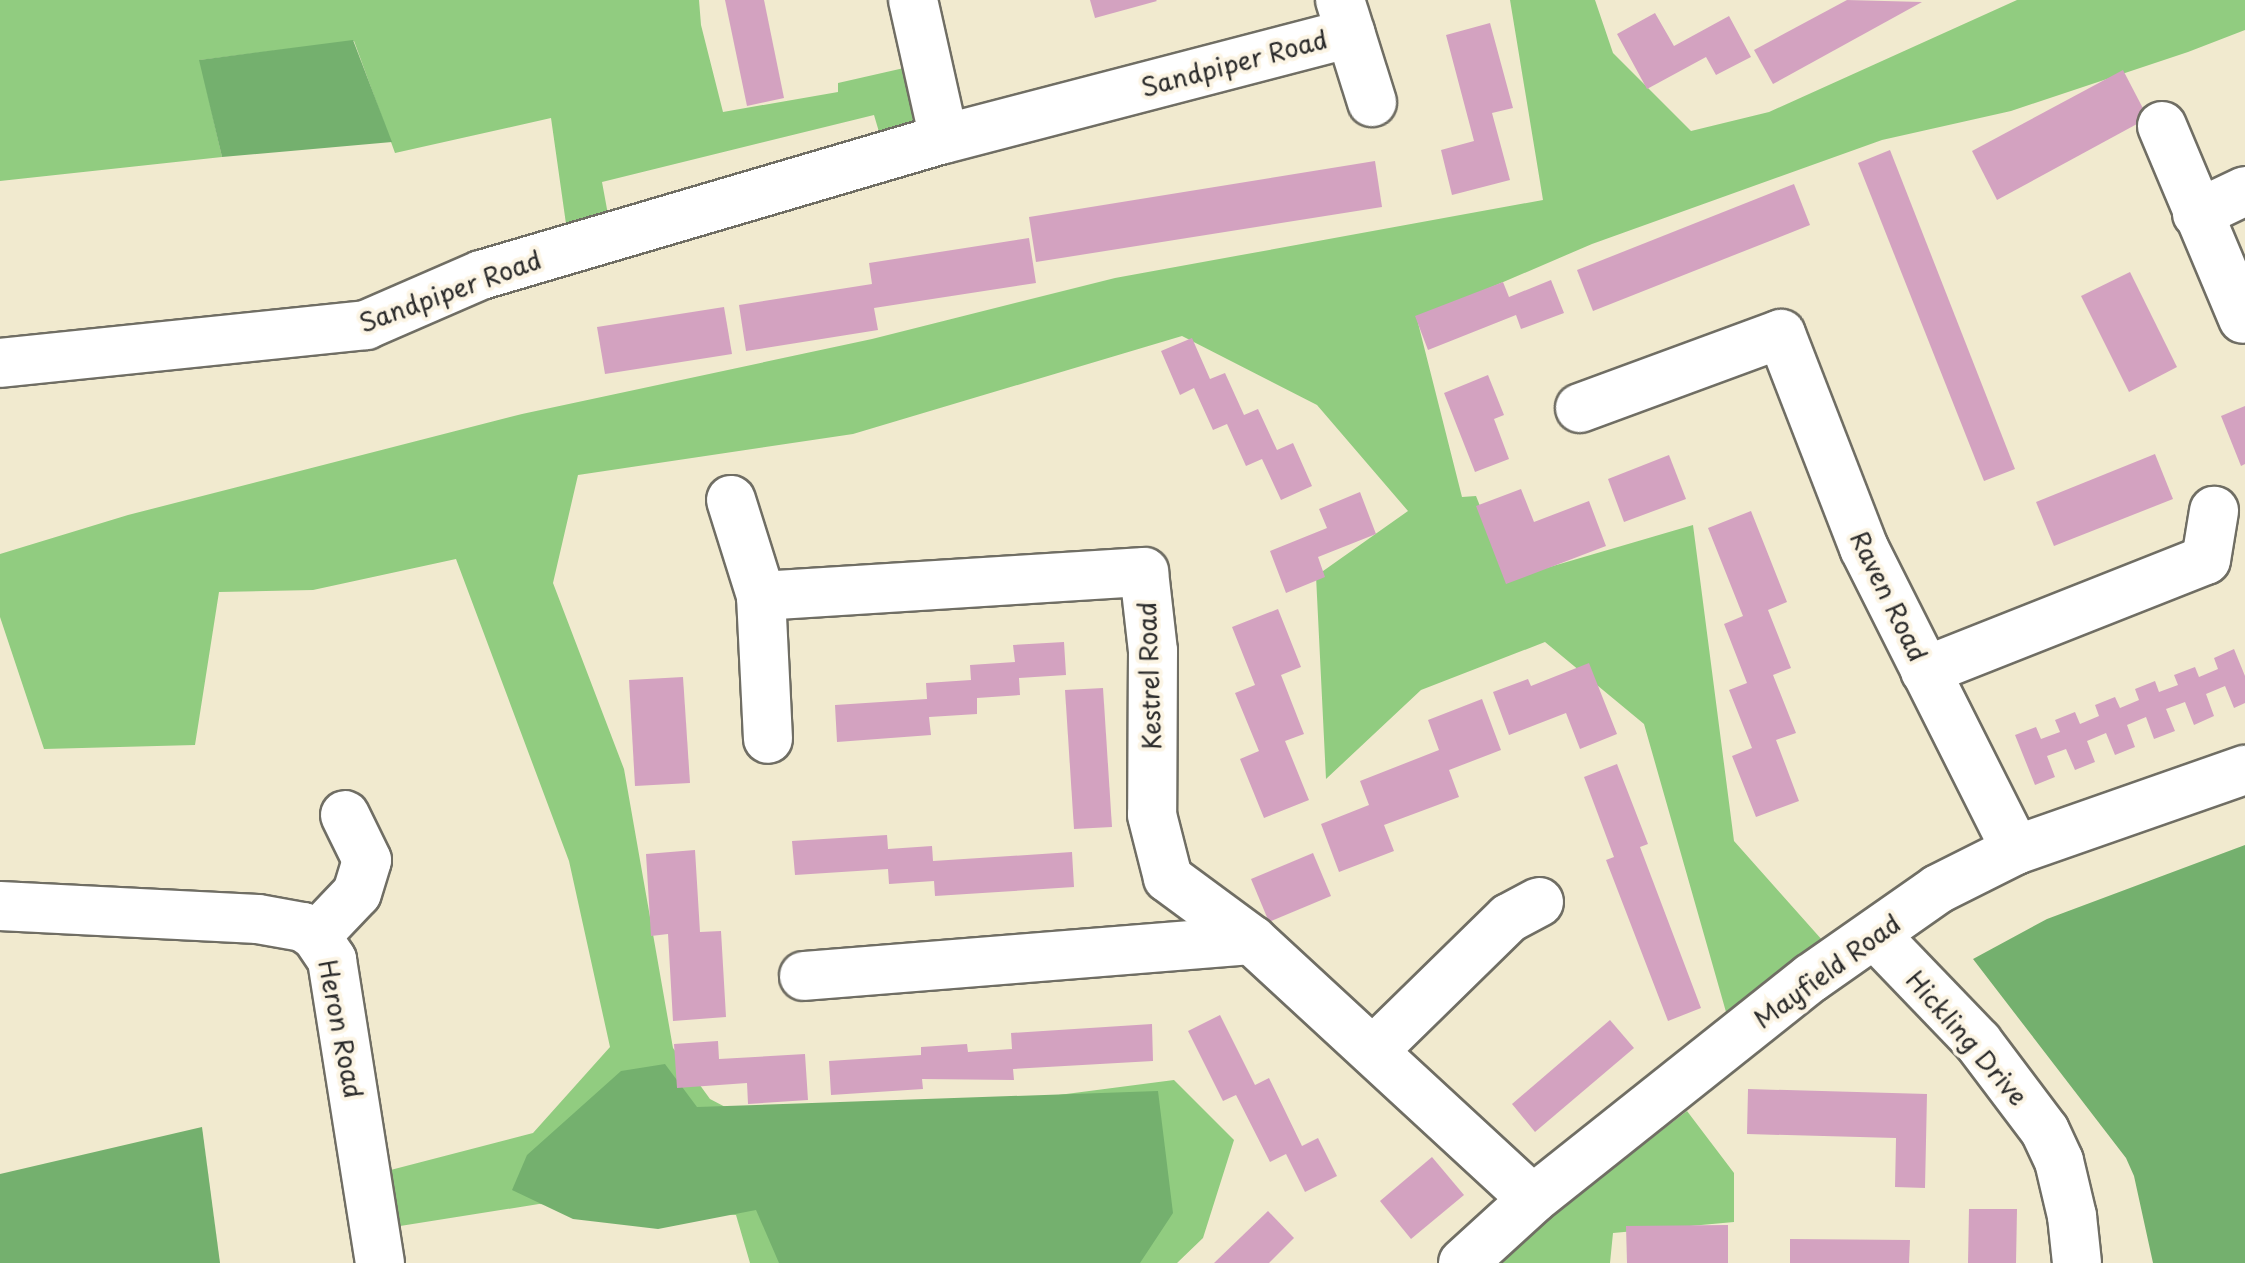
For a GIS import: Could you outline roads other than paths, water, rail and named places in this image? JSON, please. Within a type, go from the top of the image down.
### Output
[{"type":"street","points":[[913,0],[944,139]]},
{"type":"street","name":"Sandpiper Road","points":[[0,363],[366,325],[481,275],[1345,16],[1372,102]]},
{"type":"street","points":[[2162,126],[2242,319]]},
{"type":"street","points":[[2197,214],[2245,191]]},
{"type":"street","name":"Raven Road","points":[[1580,408],[1780,334],[1864,548],[2016,850]]},
{"type":"street","points":[[731,500],[761,596],[768,739]]},
{"type":"street","points":[[1925,671],[2206,560],[2214,511]]},
{"type":"street","name":"Kestrel Road","points":[[761,596],[1144,572],[1153,651],[1152,816],[1168,878],[1252,940],[1533,1199]]},
{"type":"street","name":"Mayfield Road","points":[[1462,1263],[1533,1199],[1811,978],[1938,889],[2016,850],[2245,770]]},
{"type":"street","points":[[316,936],[358,893],[367,860],[345,815]]},
{"type":"street","points":[[1372,1051],[1509,918],[1539,902]]},
{"type":"street","name":"Heron Road","points":[[0,906],[258,919],[303,927],[316,936],[332,960],[380,1263]]},
{"type":"street","name":"Hickling Drive","points":[[1875,935],[1978,1042],[2045,1131],[2068,1198],[2076,1263]]},
{"type":"street","points":[[804,976],[1252,940]]}]
